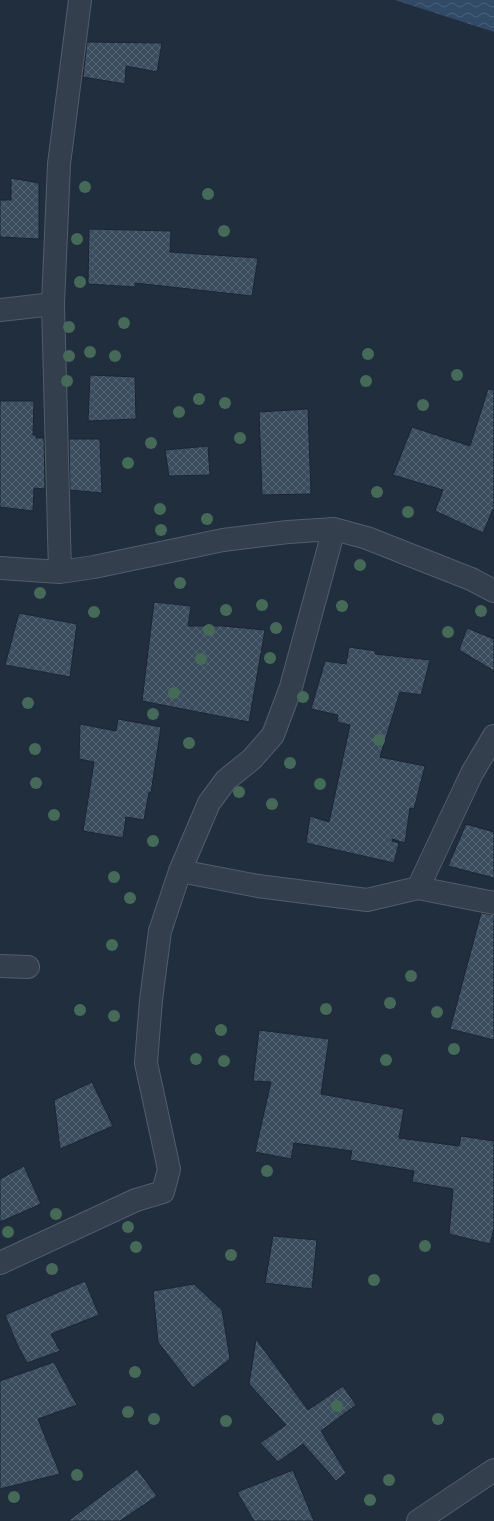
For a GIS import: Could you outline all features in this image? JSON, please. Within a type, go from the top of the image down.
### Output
[{"type":"street","points":[[60,572],[53,304],[59,164],[80,0]]},
{"type":"street","points":[[0,310],[53,304]]},
{"type":"street","points":[[0,1263],[136,1200],[163,1192],[169,1169],[146,1063],[151,1000],[160,931],[180,871],[209,803],[226,780],[252,760],[273,735],[291,687],[334,529]]},
{"type":"street","points":[[0,568],[60,572],[94,567],[223,540],[288,532],[334,529],[367,538],[471,580],[494,591]]},
{"type":"street","points":[[418,888],[472,773],[494,736]]},
{"type":"street","points":[[180,871],[258,886],[367,900],[418,888],[494,903]]},
{"type":"street","points":[[0,966],[28,967]]},
{"type":"street","points":[[418,1521],[494,1470]]},
{"type":"water","points":[[395,0],[494,0],[494,32]]},
{"type":"building","points":[[87,42],[162,43],[157,72],[126,66],[125,84],[83,77]]},
{"type":"building","points":[[11,178],[39,183],[39,239],[0,237],[0,200],[11,200]]},
{"type":"building","points":[[89,229],[171,231],[170,252],[258,258],[252,296],[135,283],[135,287],[88,284]]},
{"type":"building","points":[[90,375],[135,377],[136,419],[88,421]]},
{"type":"building","points":[[488,389],[494,390],[494,507],[483,533],[435,511],[443,490],[393,475],[412,427],[470,446]]},
{"type":"building","points":[[0,401],[34,401],[33,435],[36,435],[36,438],[44,438],[45,489],[34,488],[33,511],[0,507]]},
{"type":"building","points":[[308,409],[311,494],[262,495],[259,412]]},
{"type":"building","points":[[69,439],[100,439],[102,493],[70,490]]},
{"type":"building","points":[[208,446],[210,475],[169,476],[165,450]]},
{"type":"building","points":[[154,602],[191,606],[188,626],[223,626],[265,630],[249,722],[142,701]]},
{"type":"building","points":[[19,613],[77,624],[70,677],[5,665]]},
{"type":"building","points":[[467,628],[494,639],[494,671],[459,650]]},
{"type":"building","points":[[349,647],[376,651],[375,654],[430,660],[421,695],[400,692],[380,757],[425,766],[414,809],[410,808],[405,843],[392,839],[392,841],[399,843],[394,863],[306,843],[310,816],[329,822],[350,725],[337,722],[338,715],[311,709],[325,661],[346,664]]},
{"type":"building","points":[[118,719],[161,727],[151,793],[149,792],[144,820],[126,817],[123,838],[83,831],[94,762],[79,759],[80,724],[116,731]]},
{"type":"building","points":[[466,824],[494,832],[494,878],[448,866]]},
{"type":"building","points":[[481,913],[494,915],[494,1040],[450,1029]]},
{"type":"building","points":[[259,1030],[329,1039],[321,1094],[404,1109],[399,1138],[459,1146],[461,1136],[494,1141],[494,1228],[490,1244],[449,1234],[453,1189],[412,1182],[414,1171],[350,1160],[352,1151],[294,1143],[291,1159],[255,1152],[271,1082],[253,1081]]},
{"type":"building","points":[[92,1082],[113,1126],[60,1149],[54,1100]]},
{"type":"building","points":[[24,1166],[41,1204],[0,1222],[0,1179]]},
{"type":"building","points":[[273,1236],[317,1240],[312,1289],[265,1283]]},
{"type":"building","points":[[85,1281],[99,1315],[51,1334],[60,1351],[27,1363],[5,1315]]},
{"type":"building","points":[[194,1284],[222,1310],[230,1359],[193,1388],[158,1342],[153,1291]]},
{"type":"building","points":[[256,1339],[308,1410],[343,1386],[356,1405],[321,1431],[346,1473],[336,1481],[303,1444],[278,1462],[260,1443],[286,1425],[249,1384]]},
{"type":"building","points":[[54,1362],[77,1405],[38,1419],[60,1474],[0,1489],[0,1381]]},
{"type":"building","points":[[137,1469],[157,1496],[120,1521],[68,1521]]},
{"type":"building","points":[[293,1470],[314,1521],[254,1521],[237,1492]]}]
